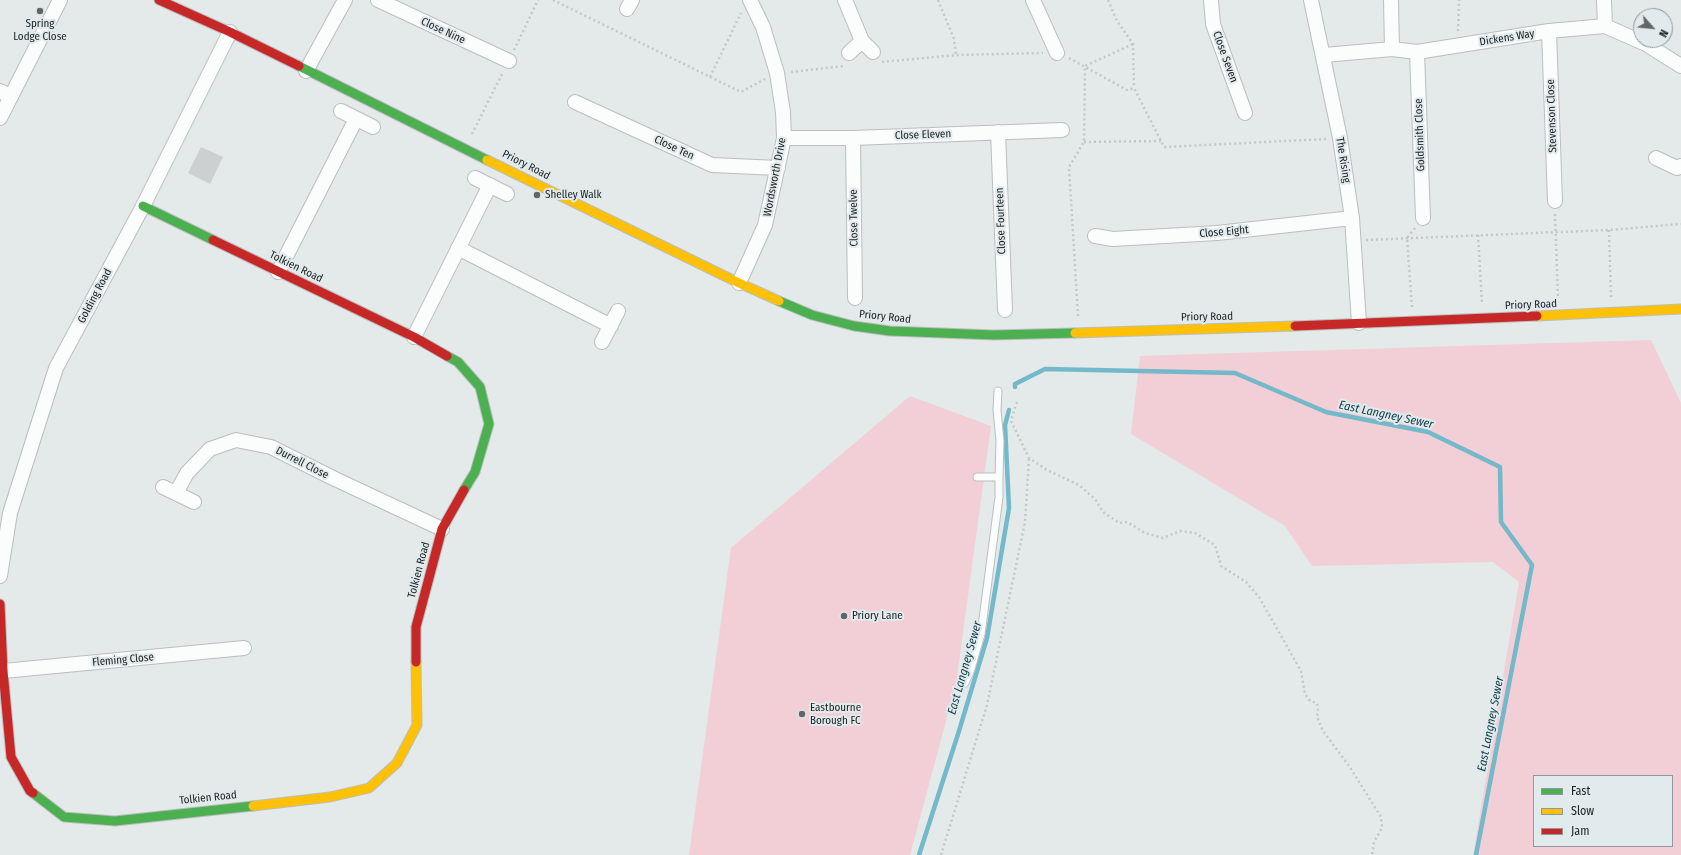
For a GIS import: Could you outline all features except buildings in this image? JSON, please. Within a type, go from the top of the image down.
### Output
[{"type":"street","points":[[0,118],[5,94],[60,0]]},
{"type":"street","name":"Priory Road","points":[[159,0],[230,32],[740,282],[812,315],[854,326],[890,331],[994,335],[1233,329],[1559,316],[1681,309]]},
{"type":"street","points":[[306,70],[345,0]]},
{"type":"street","name":"Close Nine","points":[[378,0],[509,61]]},
{"type":"street","points":[[845,0],[862,41],[876,57]]},
{"type":"street","points":[[1033,0],[1057,53]]},
{"type":"street","name":"Close Seven","points":[[1211,0],[1213,24],[1245,113]]},
{"type":"street","name":"The Rising","points":[[1311,0],[1324,55],[1340,138],[1352,218],[1352,241],[1359,323]]},
{"type":"street","points":[[1390,0],[1392,49]]},
{"type":"street","points":[[1604,0],[1605,26]]},
{"type":"street","name":"Wordsworth Drive","points":[[740,282],[765,225],[784,138],[783,112],[777,73],[763,27],[747,4]]},
{"type":"street","name":"Dickens Way","points":[[1324,55],[1392,49],[1416,52],[1549,31],[1605,26],[1646,44],[1681,66]]},
{"type":"street","name":"Stevenson Close","points":[[1549,31],[1555,201]]},
{"type":"street","name":"Golding Road","points":[[0,576],[10,513],[56,368],[143,206],[230,32]]},
{"type":"street","points":[[848,60],[862,41]]},
{"type":"street","name":"Goldsmith Close","points":[[1416,52],[1423,218]]},
{"type":"street","name":"Close Ten","points":[[575,102],[712,165],[778,168]]},
{"type":"street","points":[[341,111],[373,127]]},
{"type":"street","points":[[278,272],[356,119]]},
{"type":"street","name":"Close Eleven","points":[[784,138],[853,138],[1062,130]]},
{"type":"street","name":"Close Fourteen","points":[[998,132],[1005,310]]},
{"type":"street","name":"Close Twelve","points":[[853,138],[855,298]]},
{"type":"street","points":[[1656,158],[1677,168],[1681,166]]},
{"type":"street","points":[[475,178],[507,194]]},
{"type":"street","points":[[414,337],[490,185]]},
{"type":"street","name":"Tolkien Road","points":[[3,671],[11,757],[30,790],[64,817],[115,821],[330,797],[369,788],[397,763],[418,725],[415,669],[416,627],[442,529],[475,472],[490,424],[480,387],[458,362],[414,337],[143,206]]},
{"type":"street","name":"Close Eight","points":[[1096,236],[1113,238],[1217,234],[1352,218]]},
{"type":"street","points":[[458,248],[611,326]]},
{"type":"street","points":[[602,342],[618,311]]},
{"type":"street","name":"Durrell Close","points":[[176,493],[187,473],[210,449],[236,440],[271,447],[442,529]]},
{"type":"street","points":[[163,487],[194,502]]},
{"type":"street","points":[[0,604],[3,671]]},
{"type":"street","name":"Fleming Close","points":[[3,671],[244,648]]},
{"type":"lane","points":[[965,683],[971,669],[981,634],[998,497],[1000,441],[997,410],[998,391]]},
{"type":"lane","points":[[977,477],[999,477]]},
{"type":"path","points":[[553,0],[741,92],[777,73],[848,60]]},
{"type":"path","points":[[938,0],[954,40],[956,55]]},
{"type":"path","points":[[1108,0],[1118,21],[1133,44],[1134,88],[1164,147],[1340,138]]},
{"type":"path","points":[[1458,46],[1459,0]]},
{"type":"path","points":[[710,77],[747,4]]},
{"type":"path","points":[[1085,66],[1133,44]]},
{"type":"path","points":[[876,57],[1057,53],[1085,66],[1128,90],[1134,88]]},
{"type":"path","points":[[1079,332],[1069,167],[1084,142],[1085,66]]},
{"type":"path","points":[[1084,142],[1161,141]]},
{"type":"path","points":[[1555,201],[1559,316]]},
{"type":"path","points":[[1413,322],[1407,238],[1423,218]]},
{"type":"path","points":[[1352,241],[1609,230],[1681,224]]},
{"type":"path","points":[[1609,230],[1611,312]]},
{"type":"path","points":[[1478,235],[1483,318]]},
{"type":"path","points":[[941,855],[987,705],[1025,522],[1029,458],[1011,421],[1017,402]]},
{"type":"path","points":[[1029,458],[1047,470],[1079,485],[1095,500],[1103,512],[1119,523],[1127,522],[1145,533],[1163,538],[1180,531],[1195,533],[1215,545],[1221,566],[1246,582],[1259,596],[1301,671],[1305,694],[1310,701],[1316,703],[1318,708],[1317,717],[1323,731],[1349,766],[1381,817],[1382,828],[1374,842],[1372,855]]},
{"type":"shaded area","points":[[1651,340],[1681,403],[1681,855],[1473,855],[1519,582],[1493,562],[1312,566],[1285,526],[1131,434],[1140,356]]},
{"type":"shaded area","name":"Priory Lane","points":[[910,396],[991,426],[956,684],[910,855],[689,855],[731,548]]},
{"type":"waterway","name":"East Langney Sewer","points":[[1015,387],[1015,384],[1045,369],[1235,373],[1326,412],[1428,432],[1500,467],[1501,522],[1532,565],[1476,855]]},
{"type":"waterway","name":"East Langney Sewer","points":[[919,855],[987,638],[1009,508],[1005,425],[1009,410]]},
{"type":"traffic: fast","points":[[299,66],[487,160]]},
{"type":"traffic: fast","points":[[143,206],[213,240]]},
{"type":"traffic: fast","points":[[779,301],[812,315],[854,326],[890,331],[994,335],[1075,333]]},
{"type":"traffic: fast","points":[[447,356],[458,362],[480,387],[489,424],[475,472],[464,490]]},
{"type":"traffic: fast","points":[[33,793],[64,817],[115,821],[253,806]]},
{"type":"traffic: slow","points":[[487,160],[779,301]]},
{"type":"traffic: slow","points":[[1537,316],[1681,309]]},
{"type":"traffic: slow","points":[[1075,333],[1295,326]]},
{"type":"traffic: slow","points":[[253,806],[330,797],[369,788],[397,763],[417,725],[416,662]]},
{"type":"traffic: jam","points":[[159,0],[230,32],[299,66]]},
{"type":"traffic: jam","points":[[213,240],[414,337],[447,356]]},
{"type":"traffic: jam","points":[[1295,326],[1537,316]]},
{"type":"traffic: jam","points":[[416,662],[416,627],[442,529],[464,490]]},
{"type":"traffic: jam","points":[[0,604],[3,671],[11,757],[30,791],[33,793]]},
{"type":"place","name":"Spring Lodge Close","points":[[40,11]]},
{"type":"place","name":"Shelley Walk","points":[[537,195]]},
{"type":"place","name":"Priory Lane","points":[[844,616]]},
{"type":"place","name":"Eastbourne Borough FC","points":[[802,714]]}]
